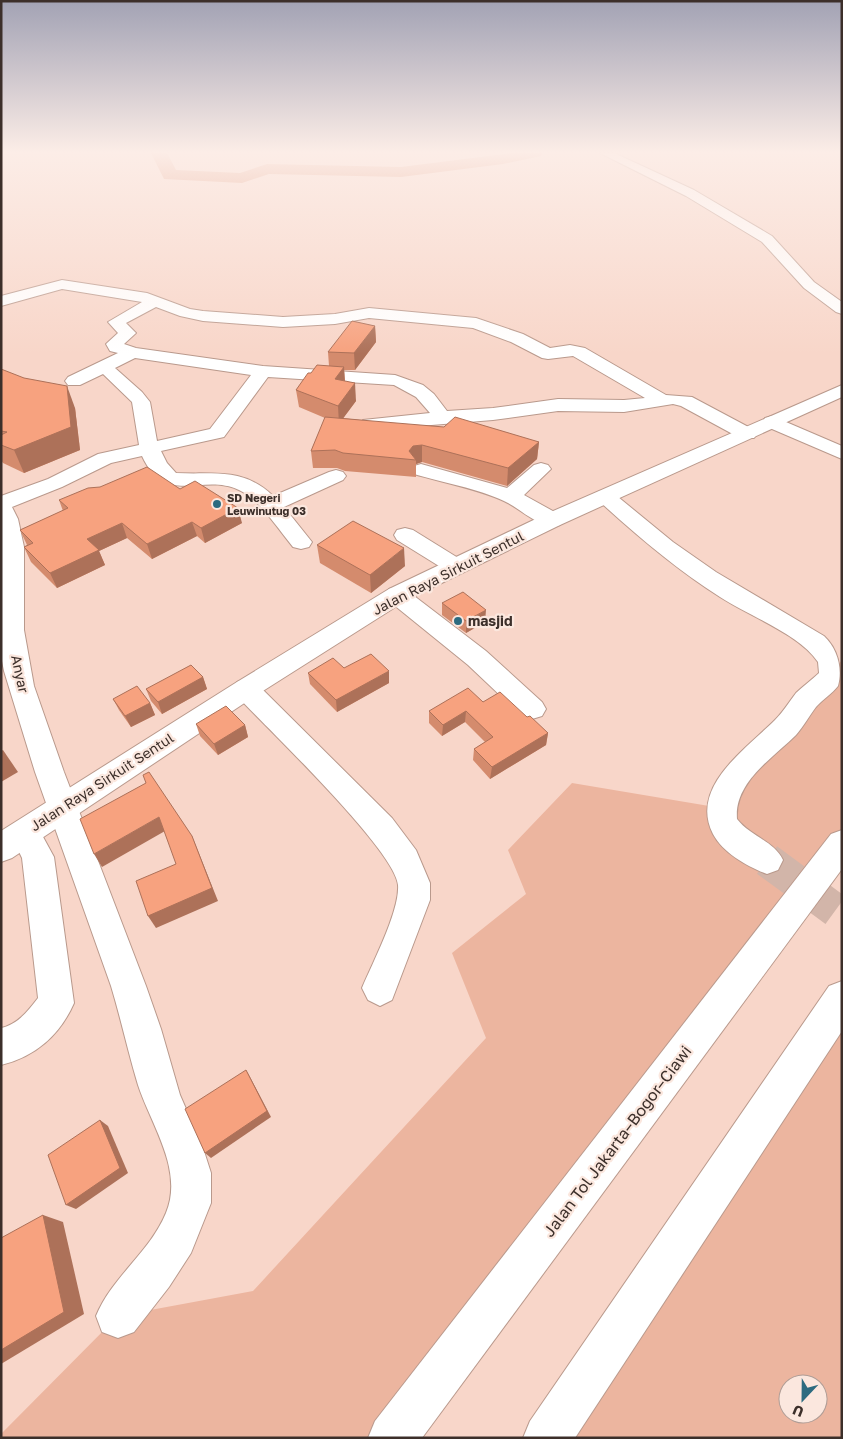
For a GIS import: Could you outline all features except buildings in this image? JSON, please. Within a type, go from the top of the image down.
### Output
[{"type":"main road","points":[[736,220],[767,239],[808,285],[842,309]]},
{"type":"main road","points":[[754,220],[783,237]]},
{"type":"main road","points":[[820,277],[842,297]]},
{"type":"main road","points":[[10,283],[26,293]]},
{"type":"main road","points":[[1,301],[62,284],[137,296],[196,315],[266,320],[324,320],[381,313],[476,323],[517,338],[548,354],[570,350],[579,352],[662,400]]},
{"type":"main road","points":[[153,302],[116,322],[128,333],[114,344],[116,347],[133,353],[263,371],[386,379],[411,383],[428,397],[442,417]]},
{"type":"main road","points":[[74,380],[133,353]]},
{"type":"main road","points":[[1,506],[55,483],[106,458],[216,433],[263,371]]},
{"type":"main road","points":[[111,372],[141,401],[145,432],[155,462],[151,472],[174,480],[194,478],[222,479],[247,485],[266,499],[269,506],[301,542]]},
{"type":"main road","name":"Jalan Raya Sirkuit Sentul","points":[[13,840],[246,689],[397,596],[552,520],[842,390]]},
{"type":"main road","points":[[370,424],[493,414],[558,404],[624,406],[662,400],[686,402],[747,434]]},
{"type":"main road","points":[[776,420],[813,433]]},
{"type":"main road","points":[[776,420],[842,453]]},
{"type":"main road","points":[[511,496],[541,469]]},
{"type":"main road","points":[[421,470],[511,496],[552,520]]},
{"type":"main road","points":[[269,506],[336,476]]},
{"type":"main road","points":[[606,496],[651,537],[740,598],[800,632],[830,660],[830,679],[810,695],[787,725],[750,762],[726,792],[721,808],[722,821],[735,837],[767,860]]},
{"type":"main road","name":"Anyar","points":[[1,506],[8,518],[12,540],[11,625],[17,674],[61,808],[144,1032],[157,1086],[188,1166],[192,1186],[190,1204],[182,1227],[171,1247],[118,1316]]},
{"type":"main road","points":[[405,535],[456,566]]},
{"type":"main road","points":[[397,596],[477,658],[532,709]]},
{"type":"main road","points":[[246,689],[381,828],[405,860],[414,883],[414,900],[380,988]]},
{"type":"main road","points":[[1,1047],[11,1045],[35,1032],[56,1003],[38,857],[13,840]]},
{"type":"main road","name":"Jalan Tol Jakarta–Bogor–Ciawi","points":[[392,1438],[842,844]]},
{"type":"main road","points":[[547,1438],[842,999]]},
{"type":"shaded area","points":[[842,660],[842,844],[392,1438],[1,1438],[1,1434],[118,1316],[253,1291],[486,1038],[452,953],[526,894],[508,850],[572,783],[721,808]]},
{"type":"shaded area","points":[[842,999],[842,1438],[547,1438]]},
{"type":"tunnel","points":[[767,860],[842,915]]},
{"type":"place","name":"SD Negeri Leuwinutug 03","points":[[217,504]]},
{"type":"place","name":"masjid","points":[[458,621]]}]
